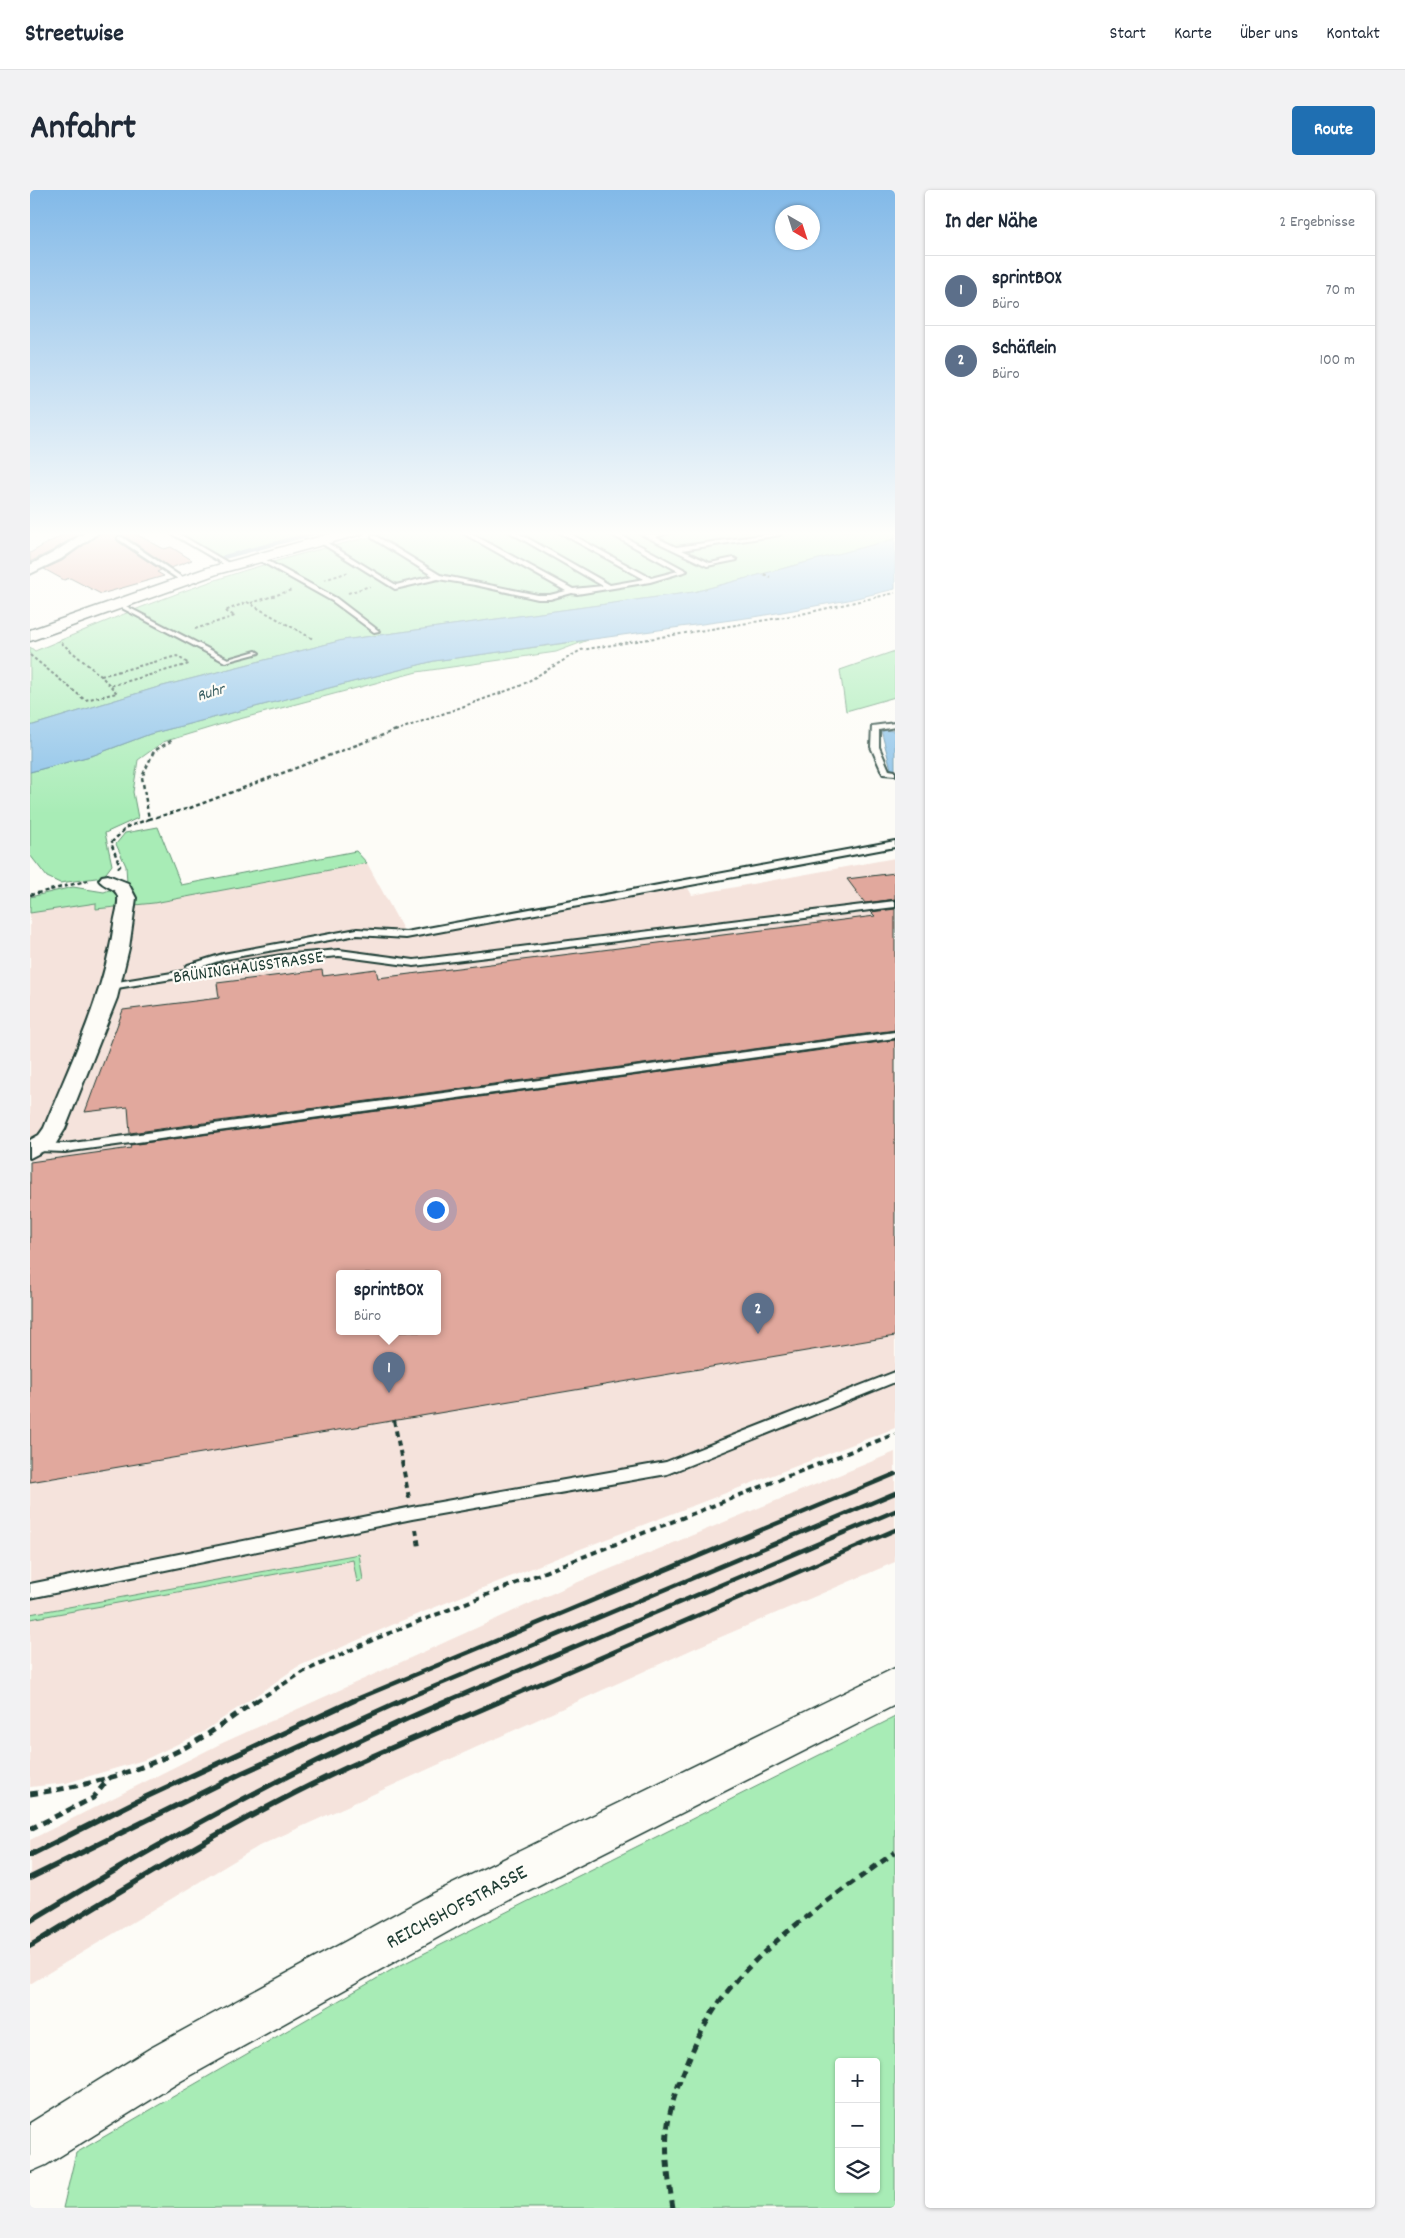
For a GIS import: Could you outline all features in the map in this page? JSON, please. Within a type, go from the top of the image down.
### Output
[{"type":"main road","points":[[36,633],[58,625]]},
{"type":"main road","name":"REICHSHOFSTRASSE","points":[[30,2149],[165,2065],[447,1909],[895,1686]]},
{"type":"street","points":[[34,1149],[48,1140],[54,1129],[111,986],[127,898],[122,887],[108,880]]},
{"type":"lane","points":[[158,625],[227,661],[256,653]]},
{"type":"lane","points":[[369,625],[376,631]]},
{"type":"lane","points":[[895,725],[875,728],[875,748],[886,772],[895,773]]},
{"type":"lane","points":[[144,981],[224,957],[357,932],[406,935],[895,844]]},
{"type":"lane","name":"BRÜNINGHAUSSTRASSE","points":[[111,986],[282,958],[340,953],[414,963],[895,904]]},
{"type":"lane","points":[[34,1149],[65,1148],[895,1035]]},
{"type":"lane","points":[[30,1591],[412,1513],[667,1468],[895,1377]]},
{"type":"path","points":[[177,635],[207,625]]},
{"type":"path","points":[[288,625],[313,639]]},
{"type":"path","points":[[30,895],[87,880],[108,880],[120,866],[111,843],[127,827],[190,808],[358,744],[520,686],[536,679],[571,654],[582,650],[735,625]]},
{"type":"path","points":[[30,655],[86,700],[117,693],[66,645],[36,633]]},
{"type":"path","points":[[101,676],[177,656],[190,664],[110,686]]},
{"type":"path","points":[[149,819],[142,777],[154,751],[174,739]]},
{"type":"path","points":[[394,1420],[419,1547]]},
{"type":"path","points":[[30,1794],[50,1792],[110,1777],[167,1757],[198,1741],[302,1672],[404,1628],[895,1434]]},
{"type":"path","points":[[30,1830],[93,1798],[110,1777]]},
{"type":"path","points":[[673,2208],[667,2126],[681,2079],[700,2034],[726,1994],[775,1944],[895,1852]]},
{"type":"shaded area","points":[[895,858],[895,1428],[557,1558],[401,1621],[297,1667],[203,1732],[144,1760],[66,1783],[30,1787],[30,913],[96,903],[96,909],[154,903],[367,863],[406,935],[685,883],[692,895]]},
{"type":"shaded area","points":[[895,1452],[895,1562],[693,1649],[259,1846],[30,1984],[30,1840],[218,1745],[571,1585]]},
{"type":"green space","points":[[451,625],[343,640],[155,688],[30,726],[30,647],[35,651],[94,626]]},
{"type":"green space","points":[[588,640],[556,652],[417,672],[232,721],[163,742],[138,760],[133,792],[138,818],[105,833],[112,865],[103,877],[60,883],[47,877],[30,855],[30,772],[94,755],[150,734],[434,661]]},
{"type":"green space","points":[[895,651],[895,697],[846,711],[840,670]]},
{"type":"green space","points":[[158,827],[181,885],[356,851],[367,863],[154,903],[96,909],[96,903],[30,913],[30,897],[73,887],[104,892],[127,883],[126,866],[116,844],[125,833]]},
{"type":"green space","points":[[359,1554],[363,1580],[357,1582],[353,1560],[30,1619],[30,1614]]},
{"type":"green space","points":[[895,1717],[895,2208],[63,2208],[76,2153],[395,1968]]},
{"type":"water","name":"Ruhr","points":[[451,625],[694,625],[434,661],[150,734],[94,755],[30,772],[30,726],[155,688],[343,640]]},
{"type":"water","points":[[881,730],[895,731],[895,770],[891,769]]},
{"type":"building","points":[[895,873],[895,899],[865,903],[847,879]]},
{"type":"building","points":[[895,909],[895,1030],[130,1133],[128,1107],[85,1112],[123,1010],[219,998],[217,983],[322,970],[323,976],[376,969],[378,978],[875,916],[871,912]]},
{"type":"building","points":[[895,1040],[895,1336],[30,1482],[30,1162],[131,1148],[130,1145]]},
{"type":"railway","points":[[352,1701],[895,1474]]},
{"type":"railway","points":[[400,1701],[895,1493]]},
{"type":"railway","points":[[447,1701],[895,1511]]},
{"type":"railway","points":[[500,1701],[895,1530]]},
{"type":"railway","points":[[30,1855],[135,1802],[355,1700]]},
{"type":"railway","points":[[30,1878],[242,1773],[403,1700]]},
{"type":"railway","points":[[30,1921],[132,1860],[289,1775],[450,1700]]},
{"type":"railway","points":[[30,1946],[147,1875],[265,1808],[385,1750],[503,1700]]},
{"type":"place","name":"Schäflein","points":[[758,1334]]},
{"type":"place","name":"sprintBOX","points":[[389,1393]]}]
